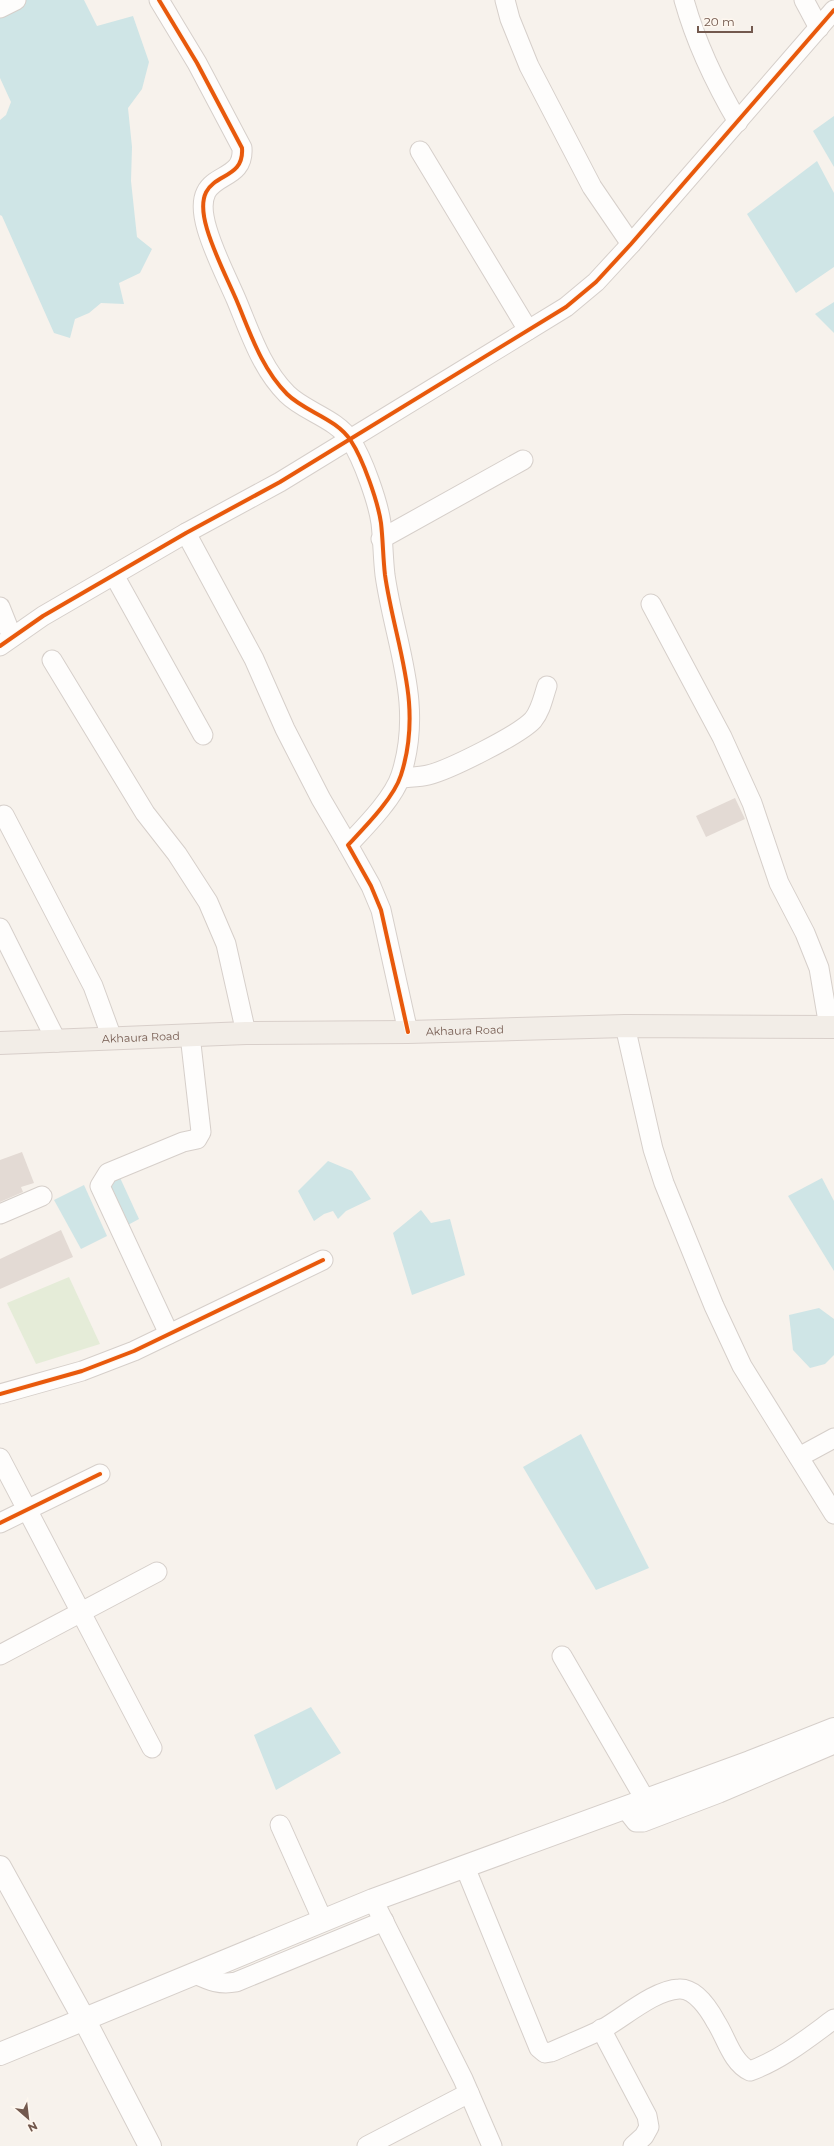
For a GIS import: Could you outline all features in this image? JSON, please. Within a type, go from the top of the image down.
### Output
[{"type":"main road","name":"Akhaura Road","points":[[0,1043],[57,1042],[112,1038],[246,1033],[408,1032],[625,1026],[831,1027]]},
{"type":"street","points":[[0,8],[16,0]]},
{"type":"street","points":[[159,0],[197,63],[242,148],[242,158],[239,164],[209,187],[204,193],[202,210],[207,229],[222,268],[262,358],[272,376],[294,401],[339,429],[351,440],[358,454],[381,523],[385,576],[405,663],[410,704],[409,742],[401,778],[371,821],[348,845]]},
{"type":"street","points":[[505,0],[510,19],[529,66],[592,187],[631,244]]},
{"type":"street","points":[[684,0],[703,56],[738,122]]},
{"type":"street","points":[[804,0],[819,28]]},
{"type":"street","points":[[0,607],[6,642],[43,616],[186,533],[280,482],[351,440],[580,296],[596,282],[631,244],[834,10]]},
{"type":"street","points":[[420,151],[528,330]]},
{"type":"street","points":[[382,539],[523,460]]},
{"type":"street","points":[[186,533],[254,659],[285,729],[321,799],[371,886],[382,910],[408,1032]]},
{"type":"street","points":[[114,575],[203,735]]},
{"type":"street","points":[[651,604],[722,737],[752,803],[779,883],[805,933],[819,968],[831,1027]]},
{"type":"street","points":[[52,660],[145,813],[177,854],[208,902],[226,944],[246,1033]]},
{"type":"street","points":[[401,778],[428,775],[444,769],[514,735],[534,719],[541,706],[547,686]]},
{"type":"street","points":[[4,815],[93,986],[112,1038]]},
{"type":"street","points":[[0,928],[57,1042]]},
{"type":"street","points":[[625,1026],[653,1149],[677,1215],[714,1306],[742,1366],[834,1514]]},
{"type":"street","points":[[169,1334],[100,1186],[108,1173],[183,1142],[197,1139],[201,1132],[190,1035]]},
{"type":"street","points":[[0,1214],[42,1196]]},
{"type":"street","points":[[0,1394],[82,1371],[134,1351],[323,1260]]},
{"type":"street","points":[[799,1457],[834,1438]]},
{"type":"street","points":[[0,1458],[152,1748]]},
{"type":"street","points":[[0,1523],[100,1474]]},
{"type":"street","points":[[0,1655],[157,1572]]},
{"type":"street","points":[[562,1656],[646,1801]]},
{"type":"street","points":[[0,2054],[373,1900],[646,1801],[834,1729]]},
{"type":"street","points":[[625,1808],[636,1822],[648,1820],[719,1794],[834,1744]]},
{"type":"street","points":[[280,1825],[324,1921]]},
{"type":"street","points":[[0,1867],[84,2019],[150,2146]]},
{"type":"street","points":[[464,1867],[539,2048],[545,2053],[551,2052],[601,2029],[660,1995],[679,1989],[692,1992],[716,2021],[730,2050],[743,2068],[750,2071],[793,2048],[834,2019]]},
{"type":"street","points":[[373,1900],[469,2092],[492,2146]]},
{"type":"street","points":[[195,1974],[215,1983],[226,1984],[236,1982],[384,1921]]},
{"type":"street","points":[[601,2029],[647,2116],[649,2127],[644,2136],[633,2146]]},
{"type":"street","points":[[367,2146],[469,2092]]},
{"type":"green space","points":[[69,1277],[100,1344],[36,1364],[7,1303]]},
{"type":"shaded area","points":[[26,0],[84,0],[97,26],[133,16],[149,62],[142,89],[128,108],[132,147],[131,181],[137,237],[152,249],[140,273],[119,283],[124,304],[101,303],[89,313],[75,319],[70,338],[54,333],[2,216],[0,215],[0,120],[6,115],[11,102],[0,78],[0,13]]},
{"type":"shaded area","points":[[834,116],[834,167],[813,131]]},
{"type":"shaded area","points":[[817,161],[834,193],[834,267],[796,293],[747,214]]},
{"type":"shaded area","points":[[834,302],[834,333],[815,314]]},
{"type":"shaded area","points":[[328,1161],[352,1171],[371,1199],[346,1211],[338,1219],[333,1211],[324,1214],[314,1221],[298,1191]]},
{"type":"shaded area","points":[[116,1169],[139,1219],[115,1232],[91,1183]]},
{"type":"shaded area","points":[[822,1178],[834,1201],[834,1271],[788,1196]]},
{"type":"shaded area","points":[[84,1185],[107,1236],[81,1249],[54,1200]]},
{"type":"shaded area","points":[[421,1210],[431,1223],[450,1219],[465,1275],[412,1295],[393,1233]]},
{"type":"shaded area","points":[[819,1308],[834,1319],[834,1355],[825,1364],[810,1368],[793,1350],[789,1315]]},
{"type":"shaded area","points":[[581,1434],[649,1568],[596,1590],[523,1467]]},
{"type":"shaded area","points":[[311,1707],[341,1753],[276,1790],[254,1735]]},
{"type":"building","points":[[735,798],[745,819],[706,837],[696,816]]},
{"type":"building","points":[[22,1152],[34,1183],[21,1187],[23,1192],[0,1202],[0,1160]]},
{"type":"building","points":[[61,1230],[73,1257],[0,1289],[0,1259]]},
{"type":"cycle path","points":[[159,0],[197,63],[242,148],[241,161],[235,169],[211,186],[205,195],[203,209],[210,238],[251,337],[270,373],[287,394],[302,406],[337,426],[351,441],[365,469],[379,514],[382,529],[385,575],[401,650],[409,699],[410,723],[407,749],[401,775],[397,784],[378,812],[348,845],[371,886],[381,910],[408,1032]]},
{"type":"cycle path","points":[[0,646],[43,616],[186,533],[280,482],[566,307],[596,282],[631,244],[834,10]]},
{"type":"cycle path","points":[[0,1394],[82,1371],[134,1351],[323,1260]]},
{"type":"cycle path","points":[[0,1523],[100,1474]]}]
